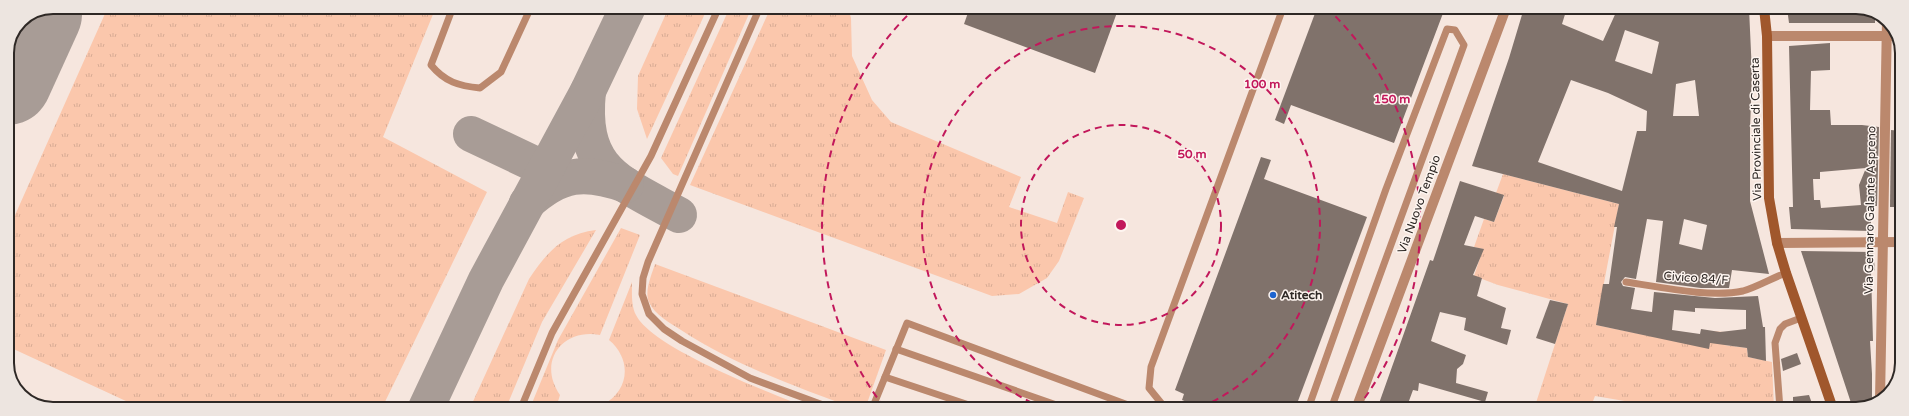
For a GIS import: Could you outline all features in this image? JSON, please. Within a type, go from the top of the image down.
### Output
[{"type":"main road","name":"Via Provinciale di Caserta","points":[[1765,14],[1768,36],[1769,198],[1777,243],[1786,273],[1800,318],[1830,402]]},
{"type":"street","name":"Via Nuovo Tempio","points":[[1359,402],[1504,14]]},
{"type":"street","points":[[1768,36],[1891,36]]},
{"type":"street","name":"Via Gennaro Galante Aspreno","points":[[1880,394],[1882,242],[1892,38]]},
{"type":"street","points":[[1777,243],[1895,242]]},
{"type":"lane","points":[[450,14],[431,65],[441,76],[464,86],[480,88],[501,72],[528,14]]},
{"type":"lane","points":[[523,402],[552,333],[651,156],[716,14]]},
{"type":"lane","points":[[757,14],[648,262],[642,278],[642,294],[649,314],[664,329],[682,341],[750,378],[817,402]]},
{"type":"lane","points":[[1160,402],[1149,388],[1151,367],[1281,14]]},
{"type":"lane","points":[[1310,402],[1386,189],[1447,29],[1455,30],[1464,45],[1334,402]]},
{"type":"lane","name":"Civico 84/F","points":[[1626,282],[1679,290],[1718,293],[1743,291],[1786,273]]},
{"type":"lane","points":[[1779,402],[1775,343],[1780,329],[1785,324],[1800,318]]},
{"type":"lane","points":[[875,402],[906,323],[1120,402]]},
{"type":"lane","points":[[896,349],[1048,402]]},
{"type":"lane","points":[[885,376],[960,402]]},
{"type":"green space","points":[[105,14],[433,14],[383,137],[487,192],[385,402],[128,402],[14,349],[14,217]]},
{"type":"green space","points":[[666,14],[705,14],[647,139],[637,109],[638,76]]},
{"type":"green space","points":[[727,14],[749,14],[678,176],[673,174],[661,158]]},
{"type":"green space","points":[[768,14],[850,14],[852,56],[872,100],[891,122],[1021,177],[1009,207],[1057,223],[1068,192],[1084,198],[1059,261],[1047,278],[1019,294],[992,296],[690,185]]},
{"type":"green space","points":[[1503,174],[1619,204],[1596,325],[1709,348],[1711,331],[1725,332],[1724,345],[1747,348],[1748,357],[1772,362],[1774,402],[1631,402],[1595,396],[1593,402],[1536,402],[1568,304],[1498,285],[1474,276],[1483,249],[1474,247],[1484,219],[1494,222],[1504,196],[1496,193]]},
{"type":"green space","points":[[621,228],[640,235],[600,335],[586,334],[574,337],[565,342],[557,350],[551,371],[554,383],[560,395],[558,402],[532,402],[558,340]]},
{"type":"green space","points":[[596,230],[542,322],[509,402],[473,402],[529,279],[542,261],[557,246],[565,240],[584,232]]},
{"type":"green space","points":[[655,264],[886,350],[867,402],[838,402],[744,365],[702,343],[655,311],[648,298],[647,293]]},
{"type":"green space","points":[[632,282],[633,303],[636,315],[647,328],[665,342],[689,356],[743,382],[793,402],[606,402],[618,392],[623,383],[625,374],[622,356],[609,340]]},
{"type":"building","points":[[968,14],[1116,14],[1095,73],[964,24]]},
{"type":"building","points":[[1315,14],[1443,14],[1394,143],[1291,105],[1284,124],[1275,120]]},
{"type":"building","points":[[1522,14],[1565,14],[1562,24],[1603,41],[1615,14],[1749,14],[1752,74],[1750,201],[1769,274],[1732,270],[1729,288],[1701,288],[1656,282],[1663,221],[1647,219],[1636,279],[1625,277],[1621,282],[1623,286],[1635,288],[1631,309],[1652,312],[1654,292],[1715,298],[1758,296],[1763,327],[1765,327],[1766,361],[1748,357],[1747,348],[1710,343],[1709,349],[1596,325],[1603,284],[1609,284],[1617,227],[1614,227],[1619,204],[1472,166],[1509,58]],"holes":[[[1625,30],[1659,42],[1652,74],[1615,61]],[[1571,80],[1608,93],[1647,111],[1646,131],[1637,131],[1622,191],[1538,162]],[[1695,80],[1699,116],[1673,116],[1676,84]],[[1684,219],[1707,225],[1702,250],[1679,244]],[[1695,308],[1746,310],[1746,329],[1720,332],[1701,329],[1700,334],[1672,330],[1674,310],[1695,312]]]},
{"type":"building","points":[[1788,14],[1856,14],[1875,19],[1875,23],[1789,23]]},
{"type":"building","points":[[1830,43],[1830,70],[1811,71],[1810,110],[1830,110],[1831,125],[1862,125],[1879,127],[1877,206],[1871,206],[1871,231],[1791,229],[1789,207],[1793,207],[1789,46]],"holes":[[[1866,168],[1859,185],[1861,205],[1821,208],[1820,200],[1814,200],[1813,179],[1820,179],[1820,172]]]},
{"type":"building","points":[[1891,130],[1895,130],[1895,207],[1890,207]]},
{"type":"building","name":"Atitech","points":[[1261,157],[1271,160],[1264,179],[1367,217],[1298,402],[1187,402],[1182,400],[1184,394],[1175,390]]},
{"type":"building","points":[[1460,181],[1504,195],[1494,222],[1475,216],[1464,245],[1484,249],[1473,275],[1482,278],[1477,296],[1506,308],[1501,328],[1511,330],[1507,345],[1464,330],[1466,318],[1440,312],[1431,341],[1466,355],[1463,364],[1457,369],[1456,383],[1488,392],[1485,402],[1419,383],[1418,391],[1413,390],[1409,402],[1379,402],[1430,260],[1433,261]]},
{"type":"building","points":[[1801,251],[1873,252],[1875,270],[1871,272],[1873,341],[1870,341],[1872,399],[1851,402]]},
{"type":"building","points":[[1550,300],[1568,304],[1555,344],[1536,338]]},
{"type":"building","points":[[1797,353],[1801,364],[1783,371],[1781,359]]},
{"type":"building","points":[[1809,395],[1812,402],[1793,402],[1793,397]]},
{"type":"taxiway","points":[[429,402],[486,280],[588,91],[625,14]]},
{"type":"taxiway","points":[[588,91],[587,118],[590,139],[597,156],[608,170],[621,182],[679,215]]},
{"type":"taxiway","points":[[471,134],[545,169]]},
{"type":"taxiway","points":[[527,203],[550,185],[573,177],[597,177],[626,185]]},
{"type":"runway","points":[[14,65],[35,19]]},
{"type":"place","name":"Atitech","points":[[1273,295]]}]
